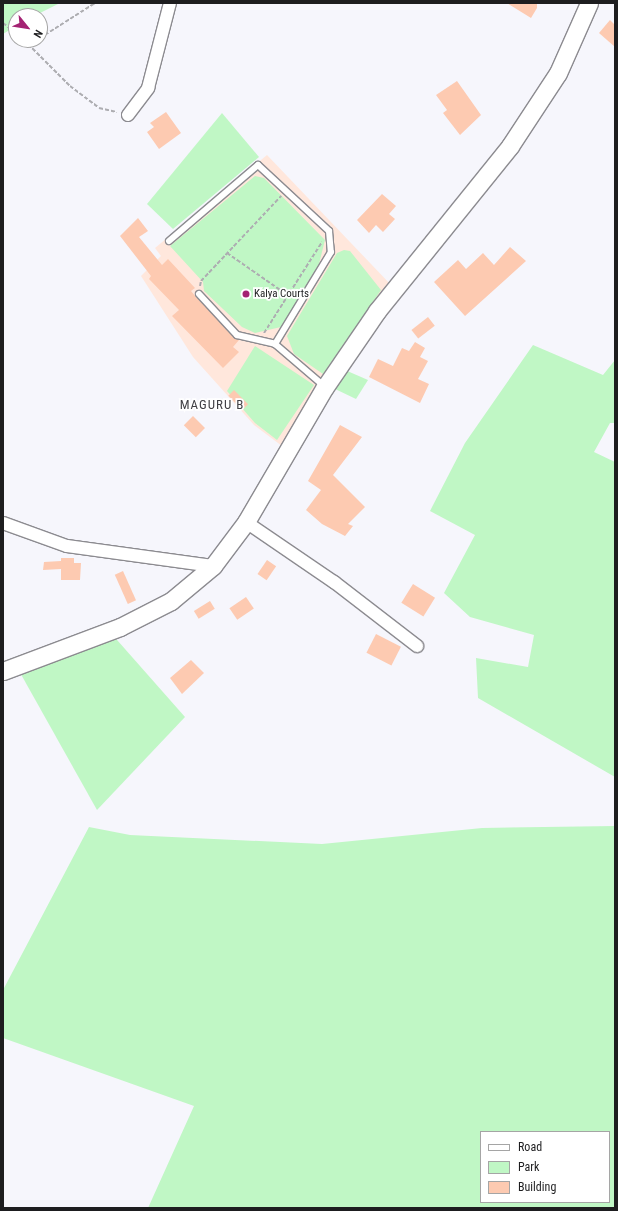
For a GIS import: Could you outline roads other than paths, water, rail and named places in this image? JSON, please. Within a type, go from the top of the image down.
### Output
[{"type":"street","points":[[128,115],[148,88],[170,3]]},
{"type":"street","points":[[3,671],[120,627],[171,601],[213,566],[246,522],[325,387],[377,311],[510,146],[558,73],[590,3]]},
{"type":"street","points":[[246,522],[334,582],[416,646]]},
{"type":"street","points":[[3,523],[67,546],[213,566]]},
{"type":"lane","points":[[169,241],[258,165],[330,231],[331,252],[275,344]]},
{"type":"lane","points":[[199,294],[237,334],[275,344],[325,387]]},
{"type":"place","name":"Kalya Courts","points":[[246,294]]},
{"type":"district","name":"MAGURU B","points":[[212,405]]}]
